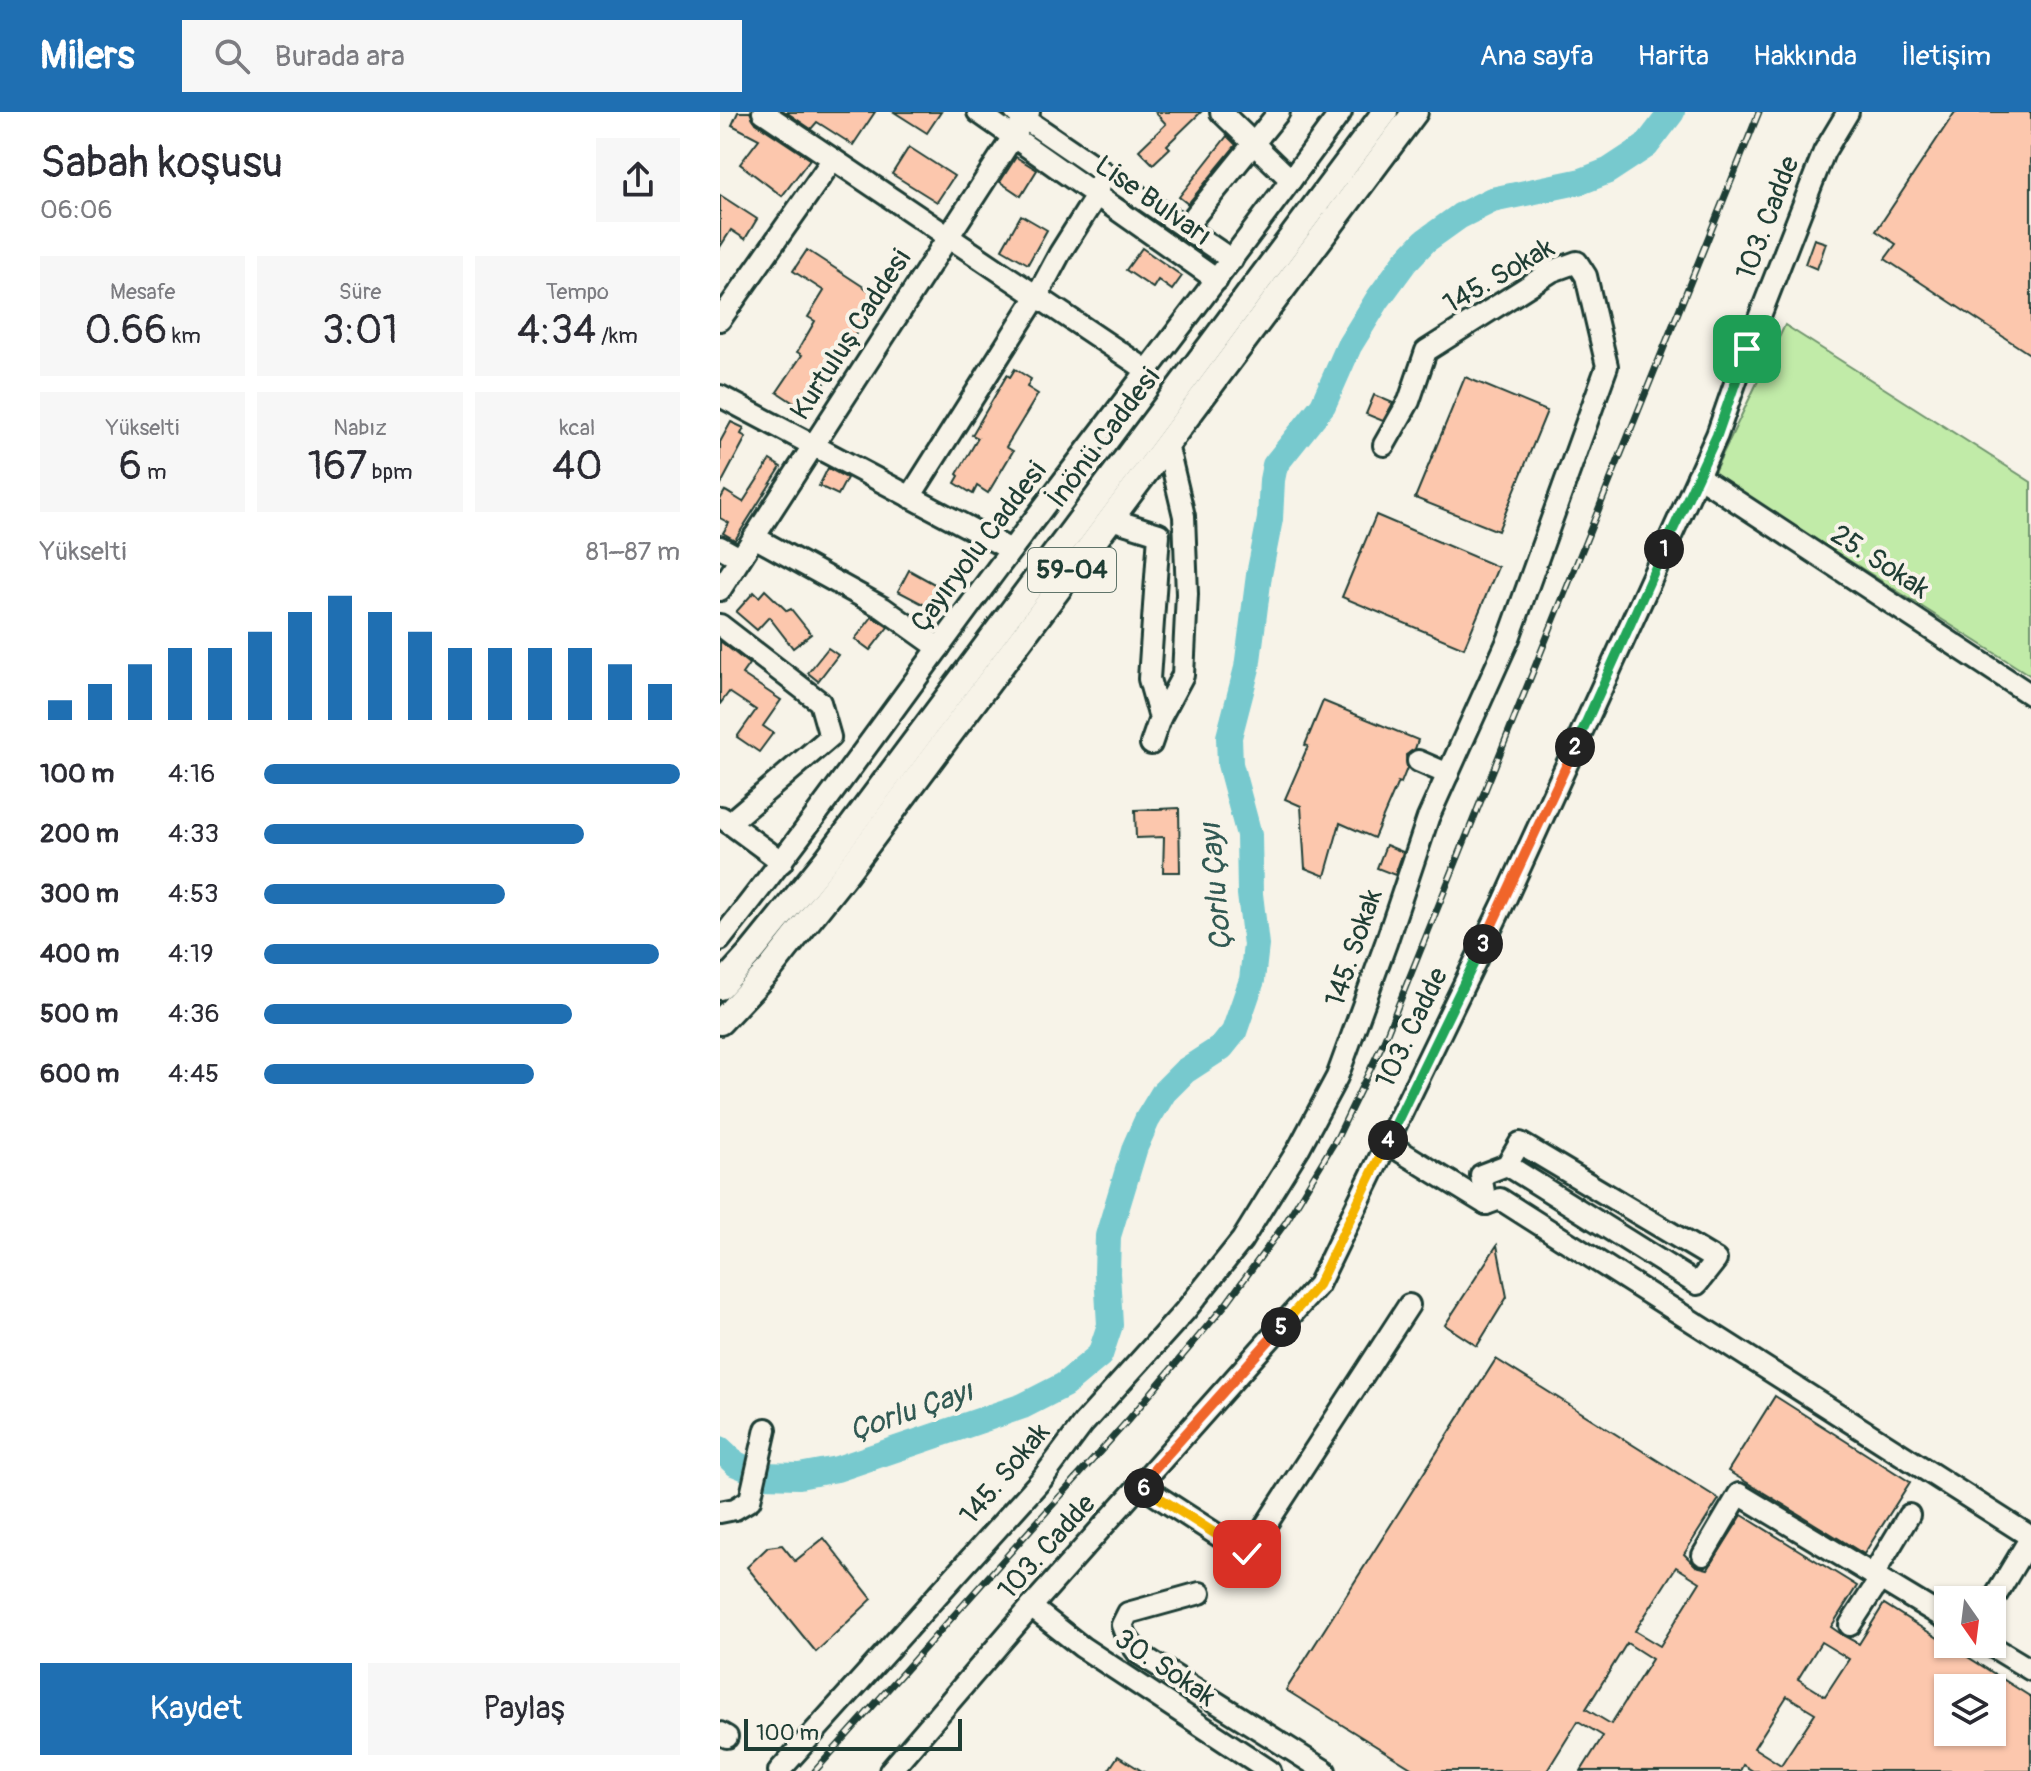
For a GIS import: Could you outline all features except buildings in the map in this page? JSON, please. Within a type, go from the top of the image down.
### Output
[{"type":"main road","name":"İnönü Caddesi","points":[[720,987],[827,859],[1385,112]]},
{"type":"main road","name":"59-04","points":[[720,1022],[770,969],[846,873],[1415,112]]},
{"type":"street","points":[[763,112],[1148,371]]},
{"type":"street","name":"Lise Bulvarı","points":[[978,112],[1217,280]]},
{"type":"street","points":[[1221,112],[1291,180]]},
{"type":"street","points":[[1185,228],[1279,112]]},
{"type":"street","name":"Çayıryolu Caddesi","points":[[720,940],[782,862],[1011,550],[1341,112]]},
{"type":"street","name":"103. Cadde","points":[[890,1771],[1031,1607],[1318,1285],[1505,900],[1717,435],[1824,152],[1848,112]]},
{"type":"street","name":"Lise Bulvarı","points":[[1022,114],[1232,260]]},
{"type":"street","name":"Kurtuluş Caddesi","points":[[720,590],[1012,138],[1022,114]]},
{"type":"street","points":[[720,320],[833,159]]},
{"type":"street","points":[[910,497],[1037,296],[1096,196],[1103,172]]},
{"type":"street","name":"145. Sokak","points":[[779,1771],[1042,1479],[1083,1424],[1185,1311],[1242,1240],[1299,1148],[1337,1077],[1428,818],[1509,638],[1607,366],[1586,276],[1577,262],[1552,271],[1426,351],[1409,401],[1384,445]]},
{"type":"street","points":[[720,396],[1011,550]]},
{"type":"street","points":[[1151,744],[1160,718],[1183,675],[1187,594],[1184,516],[1167,444]]},
{"type":"street","name":"25. Sokak","points":[[1698,476],[2031,695]]},
{"type":"street","points":[[1111,519],[1159,534],[1149,679],[1160,718]]},
{"type":"street","points":[[754,537],[883,608],[939,648]]},
{"type":"street","points":[[720,547],[740,558]]},
{"type":"street","points":[[720,625],[820,702],[830,737],[724,820],[782,862]]},
{"type":"street","points":[[1418,761],[1448,774]]},
{"type":"street","points":[[1387,1143],[1486,1204]]},
{"type":"street","points":[[1486,1204],[1481,1175],[1507,1165],[1520,1143],[1716,1260],[1697,1284],[1507,1165]]},
{"type":"street","points":[[1486,1204],[1500,1199],[2031,1537],[2002,1586]]},
{"type":"street","points":[[1140,1485],[1247,1554],[1409,1305]]},
{"type":"street","points":[[720,1512],[750,1500],[766,1429]]},
{"type":"street","points":[[1703,1555],[1739,1494],[1934,1612]]},
{"type":"street","points":[[1850,1625],[1909,1515]]},
{"type":"street","points":[[1200,1593],[1128,1613],[1122,1625],[1127,1638],[1138,1653],[1325,1771]]},
{"type":"street","name":"30. Sokak","points":[[1031,1607],[1082,1647],[1270,1771]]},
{"type":"street","points":[[2006,1655],[2031,1670]]},
{"type":"green space","points":[[1785,325],[2031,482],[2031,676],[1713,474]]},
{"type":"waterway","name":"Çorlu Çayı","points":[[720,1449],[736,1464],[763,1475],[799,1476],[837,1469],[1023,1406],[1064,1385],[1100,1355],[1110,1325],[1108,1236],[1135,1147],[1164,1092],[1185,1071],[1222,1047],[1234,1032],[1252,980],[1256,945],[1250,894],[1249,835],[1230,764],[1229,737],[1247,668],[1270,519],[1275,465],[1323,405],[1349,346],[1378,299],[1425,241],[1460,216],[1492,200],[1582,181],[1608,171],[1646,146],[1672,112]]},
{"type":"railway","points":[[815,1771],[1130,1418],[1226,1304],[1286,1222],[1338,1136],[1383,1043],[1759,112]]},
{"type":"route","points":[[1247,1554],[1140,1485],[1318,1285],[1505,900],[1717,435],[1747,349]]}]
